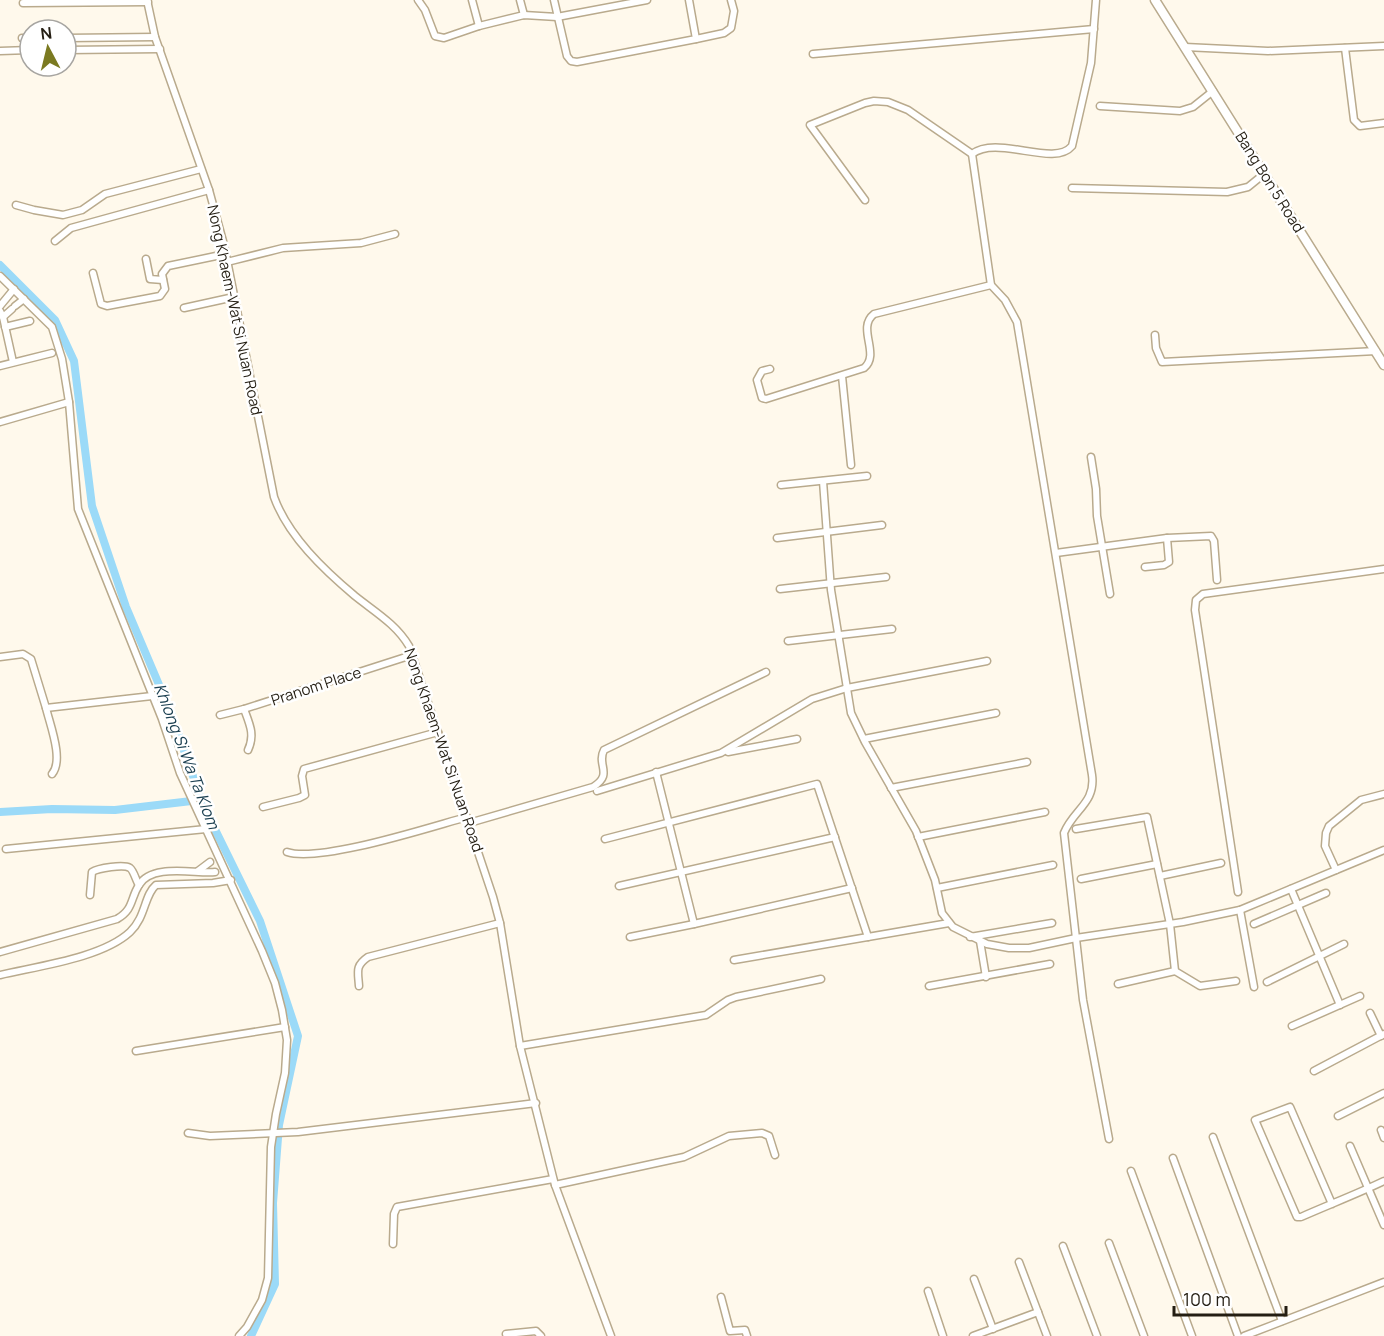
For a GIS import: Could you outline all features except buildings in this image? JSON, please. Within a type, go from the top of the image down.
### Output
[{"type":"main road","name":"Bang Bon 5 Road","points":[[1155,0],[1384,366]]},
{"type":"street","points":[[418,0],[425,10],[435,36],[439,38],[524,15],[557,17],[647,0]]},
{"type":"street","points":[[471,0],[479,26]]},
{"type":"street","points":[[520,0],[524,15]]},
{"type":"street","points":[[554,0],[567,56],[571,61],[577,62],[724,33],[731,28],[734,11],[731,0]]},
{"type":"street","points":[[688,0],[696,39]]},
{"type":"street","points":[[972,154],[983,148],[1018,149],[1056,154],[1068,151],[1072,146],[1087,83],[1096,0]]},
{"type":"street","points":[[23,3],[147,1]]},
{"type":"street","name":"Nong Khaem-Wat Si Nuan Road","points":[[147,1],[155,37],[209,190],[225,250],[274,496],[280,513],[291,530],[331,573],[401,633],[412,655],[500,923],[520,1046],[554,1182],[611,1336]]},
{"type":"street","points":[[813,54],[1094,29]]},
{"type":"street","points":[[78,38],[155,37]]},
{"type":"street","points":[[1185,47],[1268,51],[1384,46]]},
{"type":"street","points":[[1345,48],[1354,120],[1360,126],[1384,123]]},
{"type":"street","points":[[78,50],[160,49]]},
{"type":"street","points":[[0,51],[18,50]]},
{"type":"street","points":[[1100,106],[1179,111],[1193,107],[1213,91]]},
{"type":"street","points":[[865,200],[810,125],[865,103],[888,102],[908,110],[972,154],[991,281],[1017,322],[1093,784],[1093,792],[1067,825],[1064,833],[1083,1000],[1109,1139]]},
{"type":"street","points":[[16,205],[63,215],[82,210],[105,194],[201,169]]},
{"type":"street","points":[[1072,188],[1227,192],[1248,187],[1264,174]]},
{"type":"street","points":[[55,241],[71,228],[209,190]]},
{"type":"street","points":[[227,262],[282,248],[361,243],[395,234]]},
{"type":"street","points":[[93,273],[98,299],[101,304],[107,306],[160,296],[165,289],[164,270],[168,266],[216,256],[225,250]]},
{"type":"street","points":[[146,259],[150,279],[163,280]]},
{"type":"street","points":[[0,276],[52,327],[62,359],[69,402],[78,509],[192,800],[206,829],[215,860],[220,870],[231,880],[275,983],[285,1027],[287,1040],[285,1073],[273,1134],[268,1278],[262,1300],[252,1319],[239,1336]]},
{"type":"street","points":[[770,369],[762,372],[757,380],[762,398],[766,399],[864,368],[869,364],[870,358],[867,324],[868,319],[874,314],[991,281]]},
{"type":"street","points":[[13,362],[1,312],[14,289]]},
{"type":"street","points":[[184,308],[234,297]]},
{"type":"street","points":[[1,312],[14,308],[24,299]]},
{"type":"street","points":[[5,327],[30,321]]},
{"type":"street","points":[[1155,335],[1156,348],[1162,362],[1376,351]]},
{"type":"street","points":[[0,366],[52,353]]},
{"type":"street","points":[[842,376],[851,465]]},
{"type":"street","points":[[0,422],[69,402]]},
{"type":"street","points":[[1091,457],[1097,516],[1110,594]]},
{"type":"street","points":[[781,485],[867,476]]},
{"type":"street","points":[[823,481],[830,583],[851,713],[918,837],[937,888],[942,913],[952,927],[980,941],[1009,948],[1029,948],[1076,938],[1170,924],[1240,910],[1384,850]]},
{"type":"street","points":[[777,537],[882,525]]},
{"type":"street","points":[[1056,553],[1167,538],[1211,536],[1214,542],[1219,592]]},
{"type":"street","points":[[1145,567],[1164,565],[1169,562],[1167,538]]},
{"type":"street","points":[[1238,892],[1195,610],[1196,600],[1203,594],[1384,570]]},
{"type":"street","points":[[780,589],[886,577]]},
{"type":"street","points":[[788,641],[892,629]]},
{"type":"street","points":[[0,657],[23,654],[30,659],[46,708],[58,758],[56,770],[52,774]]},
{"type":"street","name":"Pranom Place","points":[[220,715],[412,655]]},
{"type":"street","points":[[721,753],[812,699],[847,688],[987,661]]},
{"type":"street","points":[[287,852],[298,855],[327,853],[594,787],[604,776],[601,753],[604,750],[766,672]]},
{"type":"street","points":[[46,708],[152,696]]},
{"type":"street","points":[[244,709],[252,732],[248,750]]},
{"type":"street","points":[[864,738],[996,713]]},
{"type":"street","points":[[263,807],[305,795],[302,776],[304,769],[438,732]]},
{"type":"street","points":[[597,791],[721,753],[797,739]]},
{"type":"street","points":[[891,788],[1027,762]]},
{"type":"street","points":[[656,772],[694,924]]},
{"type":"street","points":[[605,838],[817,784],[868,937]]},
{"type":"street","points":[[1336,870],[1324,846],[1329,826],[1361,800],[1384,794]]},
{"type":"street","points":[[918,837],[1045,812]]},
{"type":"street","points":[[1076,829],[1147,817],[1170,924],[1175,971]]},
{"type":"street","points":[[6,849],[206,829]]},
{"type":"street","points":[[619,886],[835,837]]},
{"type":"street","points":[[198,871],[215,860]]},
{"type":"street","points":[[1160,876],[1221,863]]},
{"type":"street","points":[[1081,879],[1157,864]]},
{"type":"street","points":[[937,888],[1053,865]]},
{"type":"street","points":[[90,895],[92,872],[101,868],[127,866],[132,869],[139,885]]},
{"type":"street","points":[[0,952],[117,919],[130,908],[139,885],[152,875],[167,871],[206,873],[220,870]]},
{"type":"street","points":[[0,975],[89,954],[110,946],[129,933],[140,921],[149,894],[156,885],[231,880]]},
{"type":"street","points":[[630,937],[852,888]]},
{"type":"street","points":[[1291,889],[1340,1005]]},
{"type":"street","points":[[1254,924],[1326,893]]},
{"type":"street","points":[[1240,910],[1254,987]]},
{"type":"street","points":[[359,986],[360,962],[369,957],[500,923]]},
{"type":"street","points":[[734,960],[949,923]]},
{"type":"street","points":[[969,937],[1052,923]]},
{"type":"street","points":[[980,941],[986,976]]},
{"type":"street","points":[[1267,982],[1344,944]]},
{"type":"street","points":[[929,986],[1050,964]]},
{"type":"street","points":[[1118,984],[1175,971],[1200,986],[1236,981]]},
{"type":"street","points":[[520,1046],[706,1015],[736,997],[821,979]]},
{"type":"street","points":[[1292,1026],[1360,996]]},
{"type":"street","points":[[1314,1071],[1383,1035],[1370,1013]]},
{"type":"street","points":[[136,1051],[285,1027]]},
{"type":"street","points":[[1338,1116],[1384,1093]]},
{"type":"street","points":[[188,1133],[202,1136],[298,1132],[536,1103]]},
{"type":"street","points":[[1332,1204],[1290,1107],[1254,1120],[1294,1214],[1300,1217],[1332,1204],[1368,1189],[1384,1181]]},
{"type":"street","points":[[1381,1130],[1384,1138]]},
{"type":"street","points":[[393,1244],[394,1214],[398,1207],[554,1182],[684,1156],[715,1141],[744,1134],[762,1133],[769,1137],[775,1155]]},
{"type":"street","points":[[1212,1137],[1282,1322]]},
{"type":"street","points":[[1350,1146],[1384,1225]]},
{"type":"street","points":[[1173,1158],[1238,1336]]},
{"type":"street","points":[[1131,1171],[1192,1336]]},
{"type":"street","points":[[1109,1243],[1143,1336]]},
{"type":"street","points":[[1063,1246],[1097,1336]]},
{"type":"street","points":[[1019,1262],[1047,1336]]},
{"type":"street","points":[[974,1279],[993,1329]]},
{"type":"street","points":[[1244,1336],[1384,1282]]},
{"type":"street","points":[[928,1291],[943,1336]]},
{"type":"street","points":[[721,1297],[730,1331],[745,1330],[747,1336]]},
{"type":"street","points":[[973,1336],[1038,1312]]},
{"type":"street","points":[[506,1334],[536,1330],[541,1336]]},
{"type":"waterway","name":"Khlong Si Wa Ta Klom","points":[[0,265],[55,320],[74,361],[92,506],[126,607],[171,713],[203,805],[260,921],[298,1036],[279,1125],[273,1203],[275,1284],[251,1336]]},
{"type":"waterway","points":[[0,812],[52,809],[115,810],[200,800]]}]
